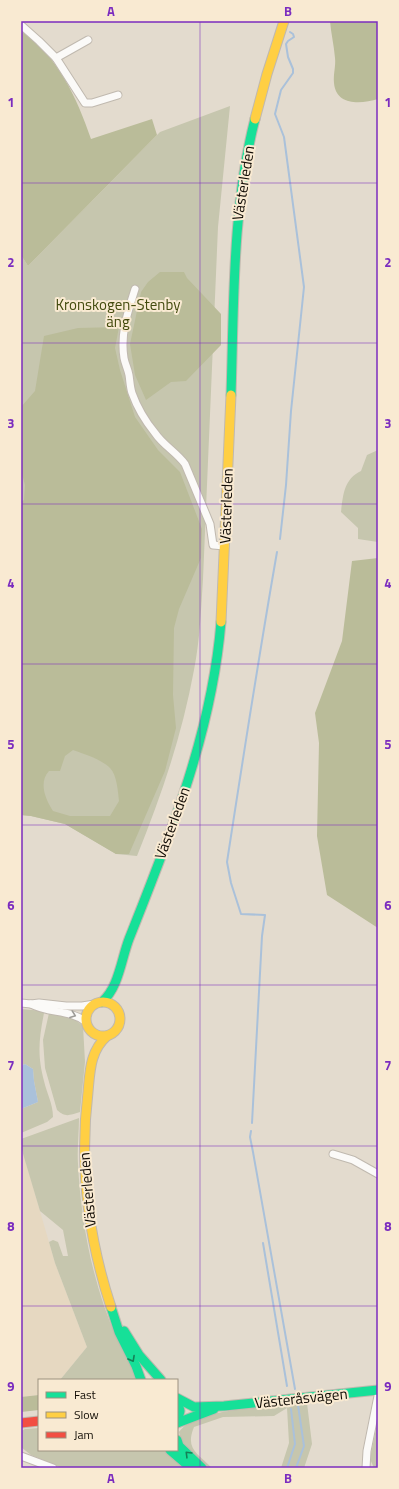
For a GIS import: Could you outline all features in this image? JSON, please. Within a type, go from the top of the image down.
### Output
[{"type":"main road","name":"Västerleden","points":[[99,1003],[111,994],[117,981],[122,961],[190,776],[205,724],[213,687],[220,639],[226,546],[236,229],[250,138],[260,99],[284,21]]},
{"type":"main road","name":"Västerleden","points":[[117,981],[117,1010]]},
{"type":"main road","points":[[99,1003],[111,1004],[117,1010],[120,1018],[119,1026],[114,1032],[107,1036],[93,1033],[88,1025],[88,1012],[99,1003]]},
{"type":"main road","name":"Västerleden","points":[[88,1025],[91,1065]]},
{"type":"main road","name":"Västerleden","points":[[107,1036],[98,1044],[91,1065],[85,1106],[84,1172],[87,1204],[92,1236],[103,1282],[116,1325],[141,1379]]},
{"type":"main road","name":"Västerleden","points":[[113,1312],[139,1355],[160,1379]]},
{"type":"main road","name":"Västeråsvägen","points":[[178,1399],[194,1407],[224,1406],[378,1390]]},
{"type":"main road","points":[[178,1401],[181,1410],[178,1421]]},
{"type":"main road","name":"Västeråsvägen","points":[[178,1423],[224,1406]]},
{"type":"main road","points":[[21,1423],[38,1421]]},
{"type":"main road","points":[[178,1443],[179,1446],[202,1468]]},
{"type":"main road","points":[[171,1451],[191,1468]]},
{"type":"street","points":[[21,25],[40,41],[56,58],[85,103],[92,103],[118,95]]},
{"type":"street","points":[[56,58],[88,40]]},
{"type":"street","points":[[135,289],[127,318],[123,347],[124,360],[133,395],[154,432],[162,442],[185,464],[210,524],[213,546],[226,546]]},
{"type":"street","points":[[21,1003],[82,1006],[99,1003]]},
{"type":"street","points":[[31,1004],[37,1008],[73,1014],[88,1025]]},
{"type":"street","points":[[333,1154],[352,1160],[378,1174]]},
{"type":"street","points":[[366,1468],[367,1451],[378,1396]]},
{"type":"street","points":[[21,1456],[53,1468]]},
{"type":"shaded area","points":[[21,1151],[24,1156],[55,1263],[87,1347],[61,1379],[38,1379],[38,1395],[21,1397]]},
{"type":"green space","points":[[330,21],[378,21],[378,99],[364,102],[350,102],[339,96],[334,83],[335,58]]},
{"type":"green space","points":[[21,31],[34,41],[56,65],[72,93],[91,139],[152,119],[157,135],[28,266],[21,255]]},
{"type":"green space","name":"Kronskogen-Stenby äng","points":[[230,106],[218,227],[203,579],[198,647],[184,718],[163,787],[137,856],[116,854],[65,824],[21,815],[21,255],[28,266],[160,132]]},
{"type":"green space","points":[[160,272],[184,272],[187,278],[221,314],[221,345],[186,381],[171,382],[146,400],[135,375],[130,344],[141,292],[148,282]]},
{"type":"green space","points":[[119,327],[115,348],[120,370],[135,417],[158,450],[180,472],[202,529],[201,558],[179,609],[174,628],[173,695],[176,728],[165,771],[129,854],[116,854],[65,824],[21,815],[21,502],[24,500],[25,485],[21,470],[21,407],[35,391],[44,336],[78,328]],"holes":[[[73,750],[102,762],[112,771],[117,784],[119,801],[110,816],[70,816],[53,811],[44,791],[44,781],[49,771],[60,771],[65,756]]]},
{"type":"green space","points":[[378,450],[378,542],[358,539],[358,528],[341,512],[345,488],[351,478],[361,471],[367,455]]},
{"type":"green space","points":[[378,558],[378,928],[327,895],[317,836],[319,743],[315,713],[342,641],[352,561]]},
{"type":"green space","points":[[21,1009],[43,1011],[44,1013],[40,1039],[40,1063],[45,1086],[51,1103],[53,1117],[47,1122],[21,1133],[21,1109],[38,1102],[33,1069],[25,1064],[21,1066]]},
{"type":"green space","points":[[49,1013],[73,1018],[83,1026],[85,1062],[80,1112],[70,1115],[65,1115],[57,1110],[45,1068],[43,1040]]},
{"type":"green space","points":[[79,1118],[78,1158],[85,1231],[101,1297],[119,1344],[137,1379],[61,1379],[87,1347],[55,1263],[49,1242],[53,1240],[58,1242],[63,1256],[68,1256],[63,1230],[40,1211],[21,1147],[21,1139]]},
{"type":"green space","points":[[38,1395],[38,1410],[21,1412],[21,1397]]},
{"type":"green space","points":[[307,1403],[312,1444],[304,1468],[281,1468],[289,1443],[287,1408],[274,1416],[223,1417],[194,1427],[191,1441],[192,1446],[197,1454],[212,1468],[205,1468],[181,1441],[179,1432],[187,1425],[213,1414],[261,1407],[287,1407],[288,1405]]},
{"type":"green space","points":[[378,1419],[378,1468],[374,1468],[370,1459]]},
{"type":"green space","points":[[38,1428],[38,1451],[164,1451],[184,1468],[62,1468],[31,1455],[21,1447],[21,1431],[25,1429]]},
{"type":"water","points":[[25,1064],[33,1069],[38,1102],[21,1109],[21,1066]]},
{"type":"waterway","points":[[280,539],[304,287],[284,137],[275,114],[281,90],[293,73],[286,44],[294,37],[290,32]]},
{"type":"waterway","points":[[252,1123],[262,936],[265,915],[241,914],[231,883],[227,862],[257,668],[277,552]]},
{"type":"waterway","points":[[251,1131],[250,1137],[295,1389]]},
{"type":"waterway","points":[[263,1243],[287,1386]]},
{"type":"waterway","points":[[296,1468],[304,1446],[298,1405]]},
{"type":"waterway","points":[[287,1468],[295,1444],[291,1409]]},
{"type":"traffic: fast","points":[[231,395],[238,221],[247,153],[255,119]]},
{"type":"traffic: fast","points":[[102,1002],[108,996],[116,981],[126,947],[174,823],[187,784],[209,704],[221,622]]},
{"type":"traffic: fast","points":[[111,1307],[119,1332],[136,1366],[141,1379]]},
{"type":"traffic: fast","points":[[124,1331],[139,1355],[160,1379]]},
{"type":"traffic: fast","points":[[178,1399],[194,1407],[224,1406],[378,1390]]},
{"type":"traffic: fast","points":[[178,1403],[180,1411],[178,1419]]},
{"type":"traffic: fast","points":[[178,1423],[214,1409]]},
{"type":"traffic: fast","points":[[178,1443],[179,1446],[202,1468]]},
{"type":"traffic: fast","points":[[171,1451],[191,1468]]},
{"type":"traffic: slow","points":[[255,119],[267,74],[284,21]]},
{"type":"traffic: slow","points":[[221,622],[231,395]]},
{"type":"traffic: slow","points":[[100,1002],[106,1002],[115,1007],[119,1013],[120,1019],[119,1025],[115,1031],[106,1036],[100,1036],[91,1031],[86,1022],[86,1016],[91,1007],[100,1002]]},
{"type":"traffic: slow","points":[[107,1036],[97,1048],[89,1076],[85,1120],[85,1174],[91,1228],[96,1254],[111,1307]]},
{"type":"traffic: jam","points":[[21,1423],[38,1421]]}]
